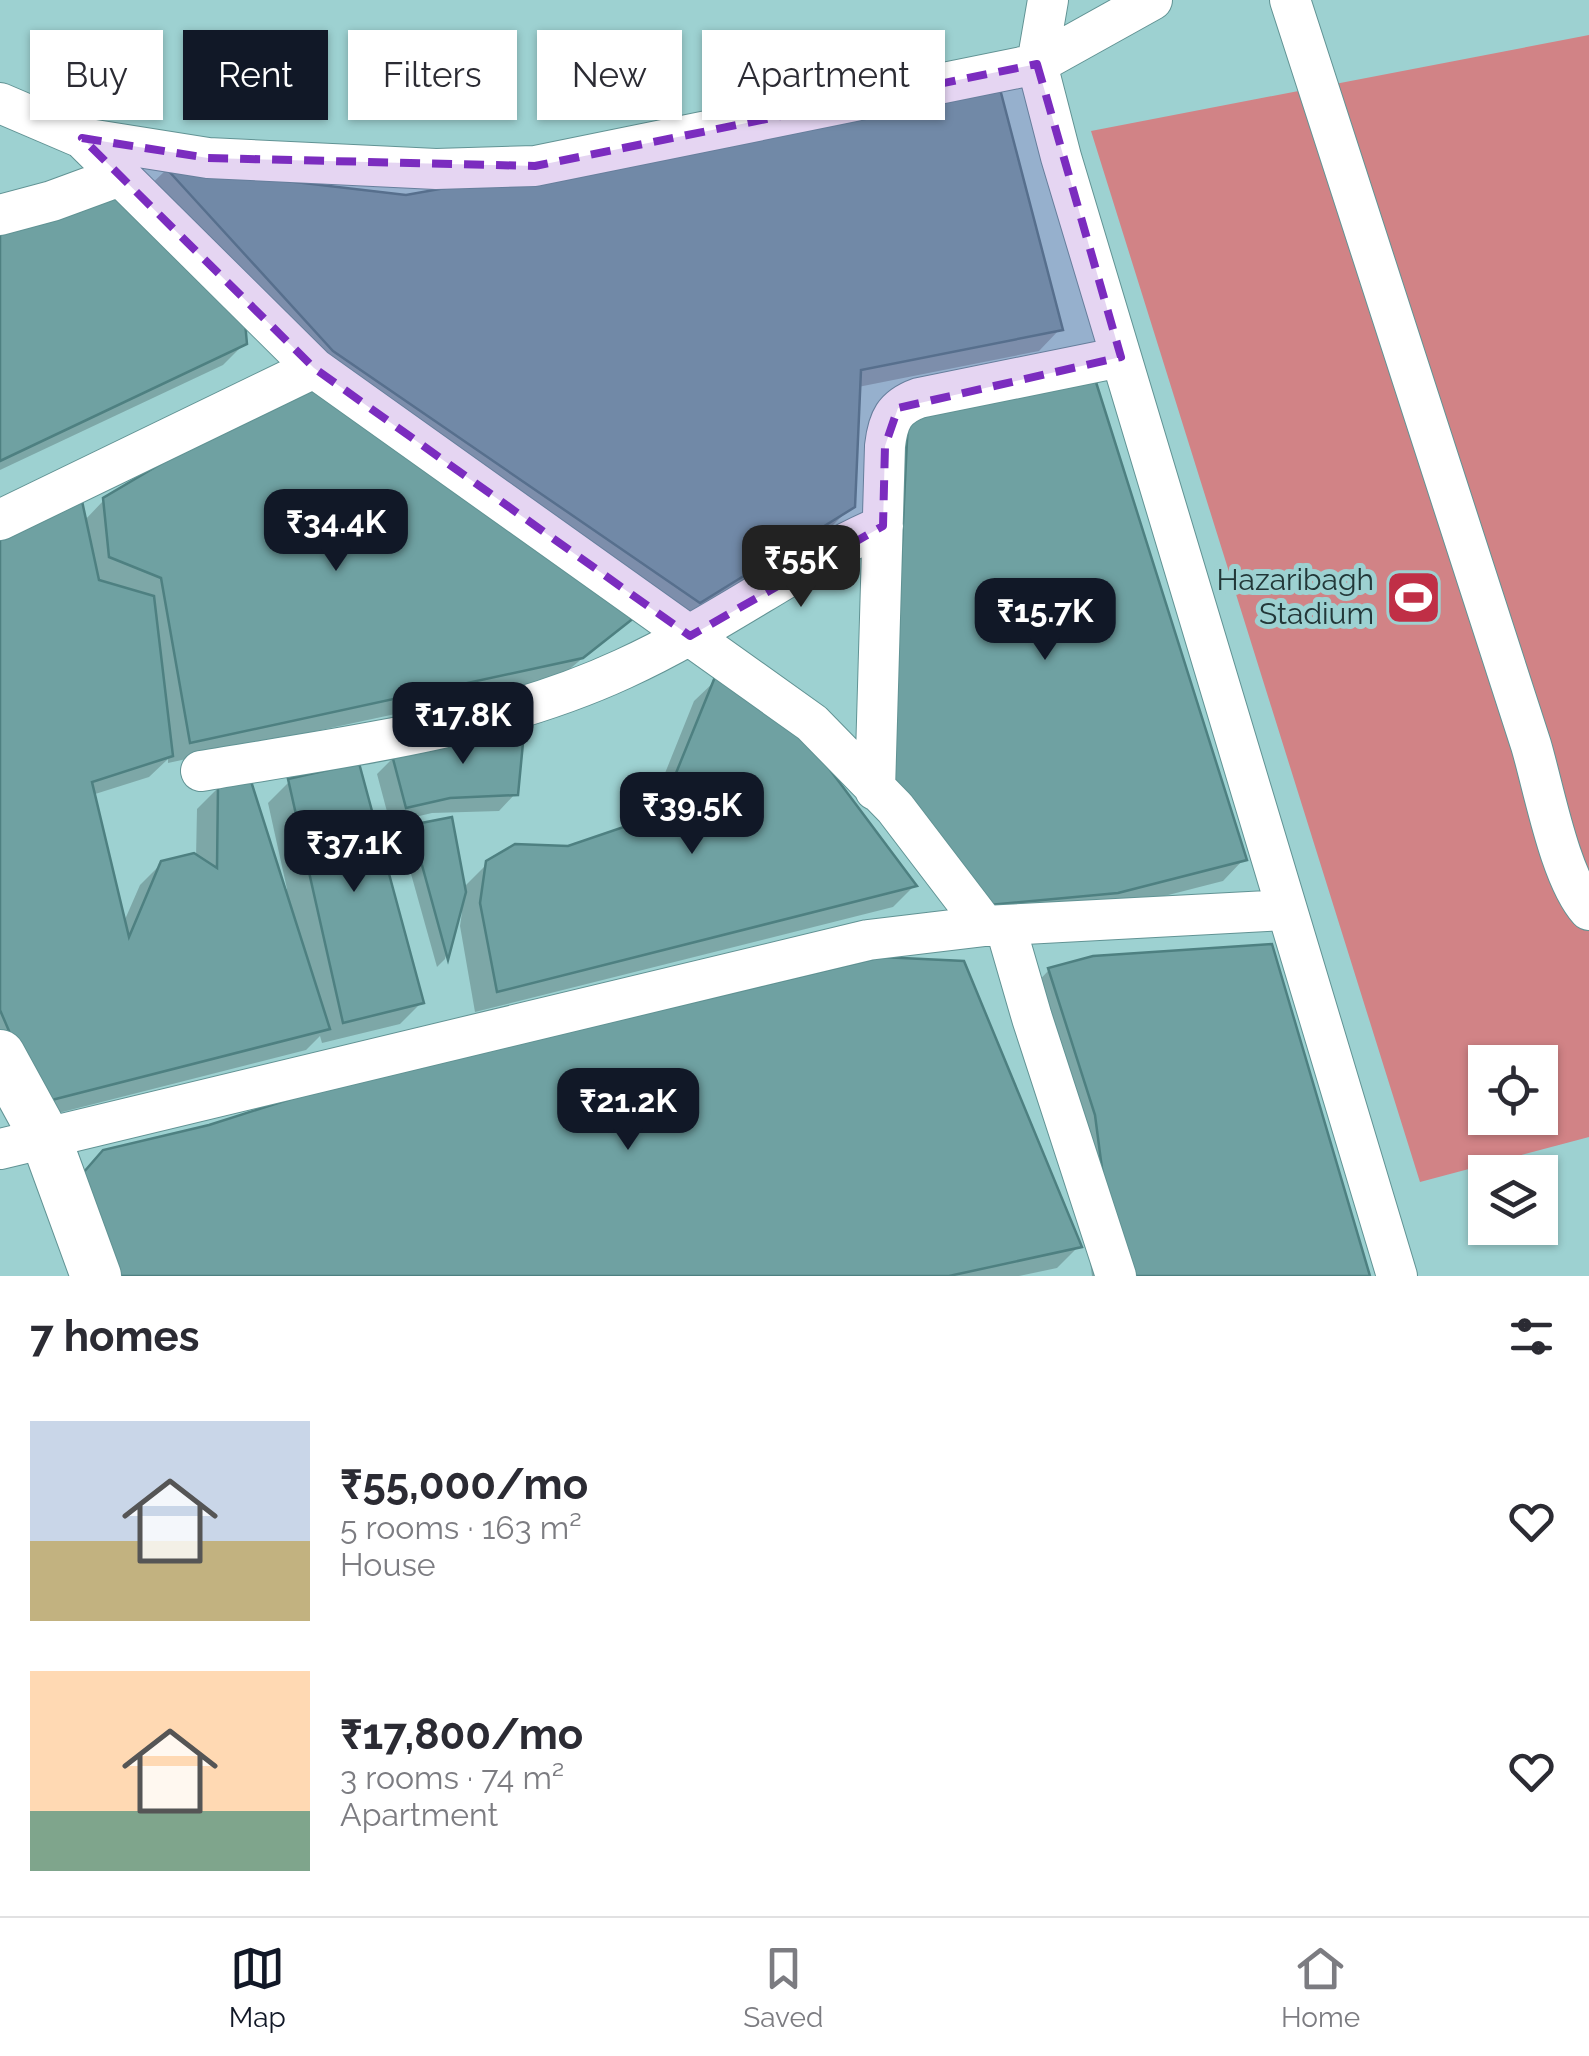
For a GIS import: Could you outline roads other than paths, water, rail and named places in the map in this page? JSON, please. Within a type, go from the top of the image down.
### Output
[{"type":"main road","points":[[0,1055],[23,1144],[96,1276]]},
{"type":"street","points":[[1048,0],[1037,64],[1285,910],[1397,1276]]},
{"type":"street","points":[[0,103],[82,138],[208,158],[436,169],[535,166],[1037,64],[1152,0]]},
{"type":"street","points":[[1290,0],[1531,746],[1566,869],[1574,890],[1589,910]]},
{"type":"street","points":[[82,138],[314,368],[812,722],[895,808],[995,926],[1112,1275]]},
{"type":"street","points":[[0,215],[120,176]]},
{"type":"street","points":[[875,790],[885,446],[891,417],[898,408],[919,398],[1121,357]]},
{"type":"street","points":[[0,520],[314,368]]},
{"type":"street","points":[[201,771],[411,735],[508,709],[620,670],[690,636],[852,538],[883,526]]},
{"type":"street","points":[[23,1144],[868,940],[995,926],[1285,910]]},
{"type":"place","name":"Hazaribagh Stadium","points":[[1413,597]]}]
